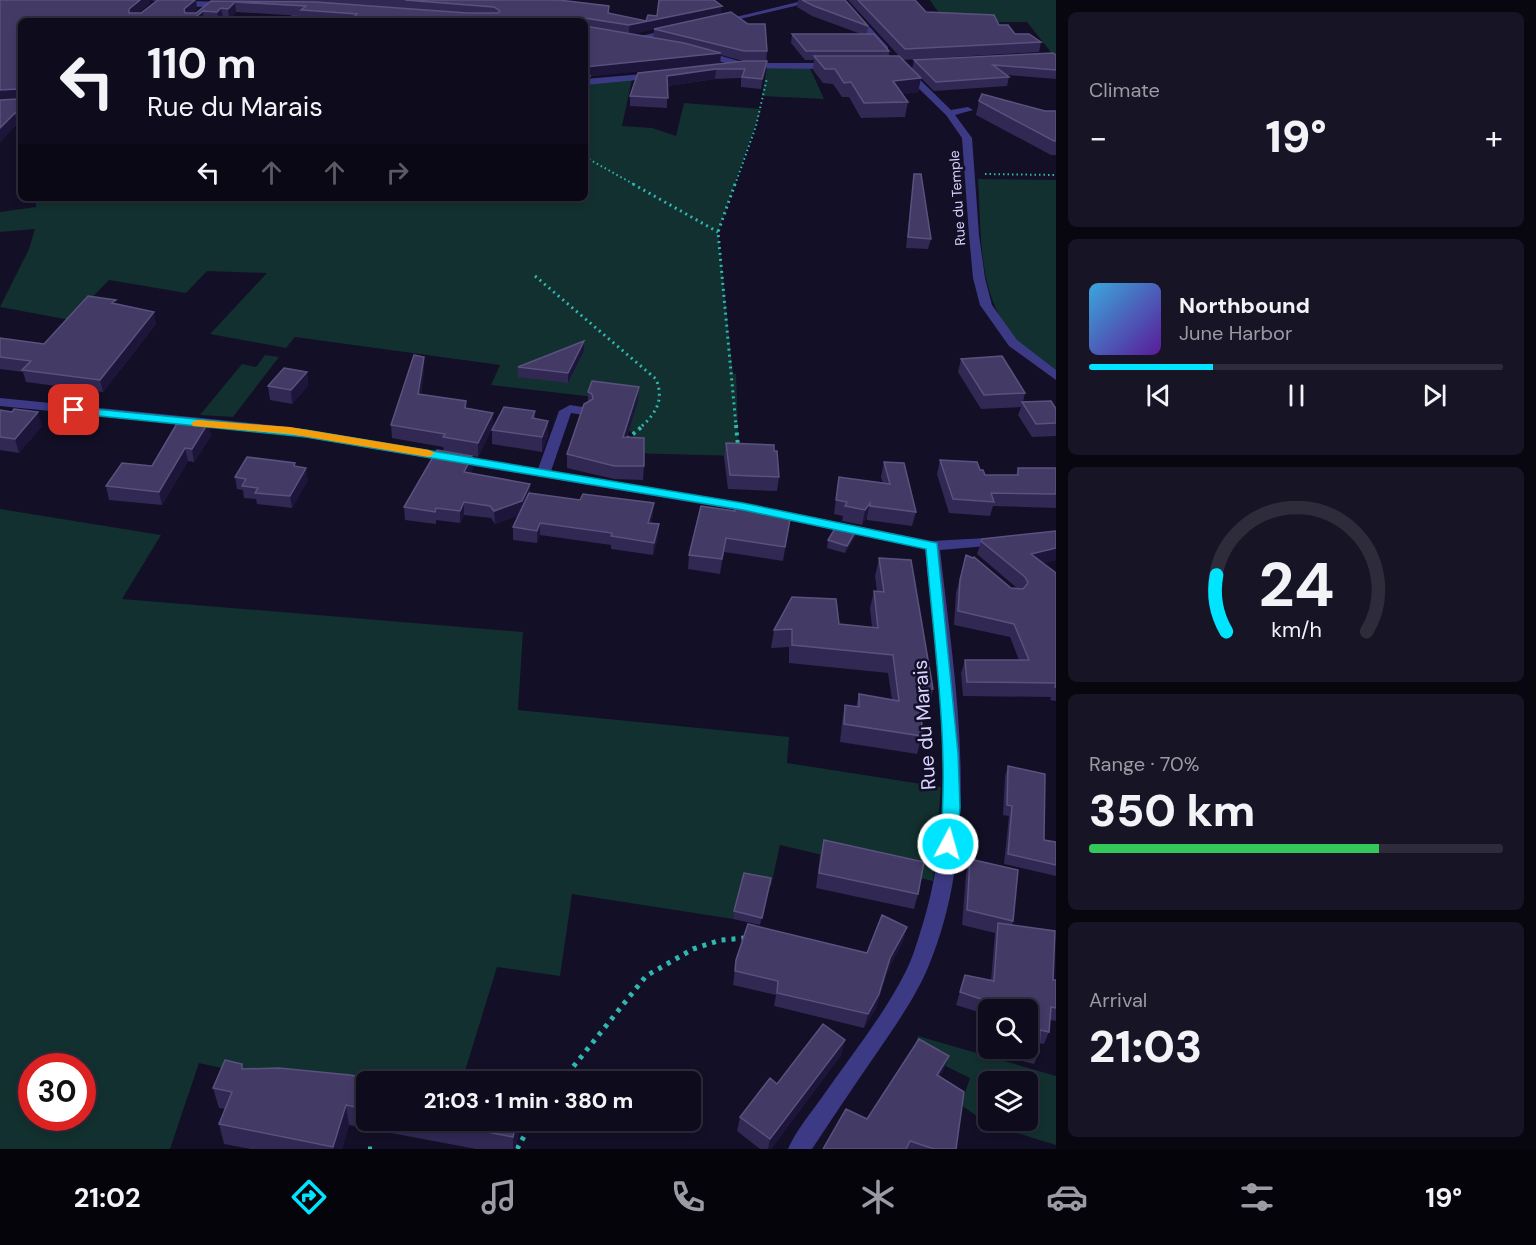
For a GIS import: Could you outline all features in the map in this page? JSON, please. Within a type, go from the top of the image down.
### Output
[{"type":"street","points":[[711,23],[816,0]]},
{"type":"street","points":[[841,0],[891,56]]},
{"type":"street","points":[[156,3],[237,4]]},
{"type":"street","points":[[198,15],[212,4]]},
{"type":"street","points":[[294,7],[316,8]]},
{"type":"street","points":[[293,18],[305,7]]},
{"type":"street","points":[[631,39],[681,29]]},
{"type":"street","points":[[621,38],[662,44]]},
{"type":"street","points":[[685,49],[744,65]]},
{"type":"street","name":"Rue du Temple","points":[[911,64],[899,65],[949,113],[966,138],[979,278],[986,305],[1013,343],[1056,376]]},
{"type":"street","points":[[726,68],[744,65],[840,66]]},
{"type":"street","points":[[588,82],[661,76]]},
{"type":"street","points":[[949,113],[968,110]]},
{"type":"street","points":[[544,472],[565,411],[565,394]]},
{"type":"street","points":[[0,402],[185,423],[290,431],[544,472],[819,521],[932,546],[1010,538]]},
{"type":"street","points":[[565,411],[570,409],[584,411]]},
{"type":"street","points":[[952,544],[970,559]]},
{"type":"street","name":"Rue du Marais","points":[[799,1149],[898,1005],[920,963],[937,908],[946,863],[952,807],[947,702],[932,546]]},
{"type":"path","points":[[739,456],[718,232],[756,126],[769,66]]},
{"type":"path","points":[[588,160],[718,232]]},
{"type":"path","points":[[970,174],[1056,176]]},
{"type":"path","points":[[534,276],[649,372],[660,386],[660,404],[656,413],[619,446]]},
{"type":"path","points":[[570,1071],[646,976],[662,963],[693,949],[740,937],[751,938]]},
{"type":"path","points":[[517,1149],[527,1131]]},
{"type":"path","points":[[368,1149],[376,1149]]},
{"type":"green space","points":[[930,0],[1056,0],[1056,56],[1027,22],[945,22]]},
{"type":"green space","points":[[767,67],[810,68],[824,99],[762,96]]},
{"type":"green space","points":[[632,79],[622,126],[652,128],[676,136],[684,103],[761,109],[718,232],[733,373],[736,374],[739,456],[627,453],[634,433],[623,428],[629,401],[491,385],[500,365],[295,337],[286,348],[210,334],[267,273],[207,271],[186,293],[109,280],[70,320],[0,307],[29,249],[35,229],[0,232],[0,212],[36,207],[36,201],[588,201],[588,92],[591,81]]},
{"type":"green space","points":[[978,179],[1056,180],[1056,371],[1019,342],[1005,325],[995,306],[988,287],[981,244]]},
{"type":"green space","points":[[265,355],[279,357],[233,417],[200,415],[242,364],[256,367]]},
{"type":"green space","points":[[0,509],[161,535],[122,599],[523,632],[518,710],[789,737],[787,763],[941,787],[933,881],[780,845],[771,886],[742,879],[733,919],[572,894],[560,976],[497,967],[465,1071],[356,1071],[356,1081],[248,1074],[199,1063],[170,1149],[0,1149]]},
{"type":"green space","points":[[918,1036],[978,1053],[978,1059],[997,1059],[1056,1076],[1056,1145],[1011,1131],[1038,1131],[1038,1071],[978,1071],[978,1117],[961,1105],[970,1078],[913,1050]]},
{"type":"building","points":[[0,0],[140,0],[129,9],[129,13],[141,13],[158,0],[195,0],[184,9],[185,13],[196,13],[211,1],[316,2],[467,13],[498,13],[500,11],[494,7],[405,0],[559,0],[609,6],[608,13],[646,21],[648,15],[657,16],[659,0],[714,0],[722,6],[629,25],[588,18],[353,18],[357,14],[301,10],[306,6],[235,2],[228,9],[221,8],[217,12],[203,11],[195,18],[18,18],[18,89],[0,90]]},
{"type":"building","points":[[802,0],[845,0],[868,26],[814,6]]},
{"type":"building","points":[[858,0],[915,0],[926,12],[994,15],[999,25],[1008,25],[1015,34],[1029,34],[1041,42],[905,49]]},
{"type":"building","points":[[731,12],[748,24],[765,24],[767,51],[744,51],[654,29]]},
{"type":"building","points":[[588,27],[684,43],[721,53],[588,67]]},
{"type":"building","points":[[792,34],[874,34],[889,51],[806,51]]},
{"type":"building","points":[[1053,53],[1056,55],[1056,70],[993,65],[1009,77],[936,82],[914,60]]},
{"type":"building","points":[[814,56],[899,56],[921,78],[893,81],[908,102],[864,103],[851,82],[844,83],[835,69],[825,69]]},
{"type":"building","points":[[745,61],[767,61],[762,79],[742,77],[745,69],[716,69],[667,76],[668,98],[630,96],[638,73]]},
{"type":"building","points":[[982,94],[1045,111],[1056,111],[1056,141],[979,101]]},
{"type":"building","points":[[18,99],[18,113],[15,113],[0,128],[0,100]]},
{"type":"building","points":[[914,174],[921,174],[931,239],[908,237]]},
{"type":"building","points":[[88,296],[116,300],[112,303],[154,312],[100,380],[22,370],[31,361],[0,357],[0,338],[44,344]]},
{"type":"building","points":[[584,341],[568,373],[518,367]]},
{"type":"building","points":[[414,355],[424,357],[418,394],[466,401],[465,408],[493,413],[478,443],[443,437],[445,434],[391,425]]},
{"type":"building","points":[[1002,356],[1025,393],[984,395],[961,359]]},
{"type":"building","points":[[284,368],[307,372],[291,390],[268,386]]},
{"type":"building","points":[[592,381],[639,387],[623,437],[644,438],[644,466],[614,466],[567,454],[584,404],[593,399],[592,394],[588,392]]},
{"type":"building","points":[[1051,401],[1056,409],[1056,423],[1036,424],[1022,402]]},
{"type":"building","points":[[504,407],[535,411],[532,418],[548,421],[542,437],[492,430]]},
{"type":"building","points":[[14,409],[38,412],[15,439],[0,437],[0,410],[12,412]]},
{"type":"building","points":[[179,420],[208,423],[192,449],[185,448],[159,492],[106,486],[122,463],[152,466]]},
{"type":"building","points":[[726,443],[774,445],[774,451],[777,451],[779,477],[730,475]]},
{"type":"building","points":[[437,450],[472,456],[464,472],[530,484],[522,501],[494,511],[490,506],[464,502],[460,511],[436,508],[435,512],[404,507]]},
{"type":"building","points":[[247,457],[295,463],[294,466],[306,468],[290,496],[255,493],[258,488],[242,486],[246,479],[235,477]]},
{"type":"building","points":[[940,460],[977,462],[985,475],[1018,475],[1018,468],[1056,468],[1056,494],[991,493],[994,502],[953,499]]},
{"type":"building","points":[[884,462],[904,463],[916,512],[870,506],[870,503],[865,510],[845,506],[847,502],[836,500],[839,477],[890,484]]},
{"type":"building","points":[[529,493],[580,500],[583,494],[654,503],[648,523],[659,524],[654,543],[611,536],[612,533],[540,523],[537,531],[513,527]]},
{"type":"building","points":[[734,505],[791,514],[785,547],[726,538],[722,559],[689,555],[701,506],[735,511]]},
{"type":"building","points":[[837,525],[857,529],[847,546],[828,540]]},
{"type":"building","points":[[1056,531],[1056,548],[1031,554],[1056,573],[1056,683],[967,682],[965,660],[1029,660],[1014,624],[958,611],[960,580],[966,555],[974,557],[1011,588],[1023,589],[1028,583],[1025,577],[981,541],[982,539]]},
{"type":"building","points":[[879,558],[911,560],[933,689],[921,689],[922,736],[844,724],[845,705],[859,707],[859,694],[899,701],[893,655],[792,645],[792,629],[774,630],[792,597],[836,599],[839,624],[878,628],[874,591],[884,592]]},
{"type":"building","points":[[1008,766],[1045,774],[1044,840],[1056,842],[1056,865],[1008,854],[1012,806],[1007,805]]},
{"type":"building","points":[[824,840],[924,862],[918,894],[819,873]]},
{"type":"building","points":[[970,859],[1018,870],[1013,921],[967,910]]},
{"type":"building","points":[[744,873],[771,878],[762,918],[734,911]]},
{"type":"building","points":[[882,915],[907,927],[890,958],[879,994],[868,1014],[777,993],[778,981],[735,971],[736,960],[748,924],[867,953]]},
{"type":"building","points":[[998,923],[1055,931],[1053,980],[1056,980],[1056,1008],[1051,1007],[1049,1032],[1040,1030],[1039,1052],[1038,999],[981,999],[960,992],[965,975],[994,981]]},
{"type":"building","points":[[823,1024],[845,1040],[770,1139],[740,1117],[770,1078],[777,1084]]},
{"type":"building","points":[[919,1039],[949,1056],[937,1075],[964,1092],[956,1149],[934,1149],[910,1141],[906,1149],[823,1149],[846,1109],[867,1119]]},
{"type":"building","points":[[225,1060],[242,1064],[242,1069],[279,1068],[350,1075],[356,1076],[356,1107],[346,1105],[333,1147],[219,1124],[232,1092],[213,1088]]},
{"type":"building","points":[[483,1131],[514,1131],[513,1137]]},
{"type":"slow traffic","points":[[197,423],[290,431],[429,453]]},
{"type":"route","points":[[74,410],[185,423],[306,433],[743,507],[932,546],[950,753],[952,807],[948,844]]}]
